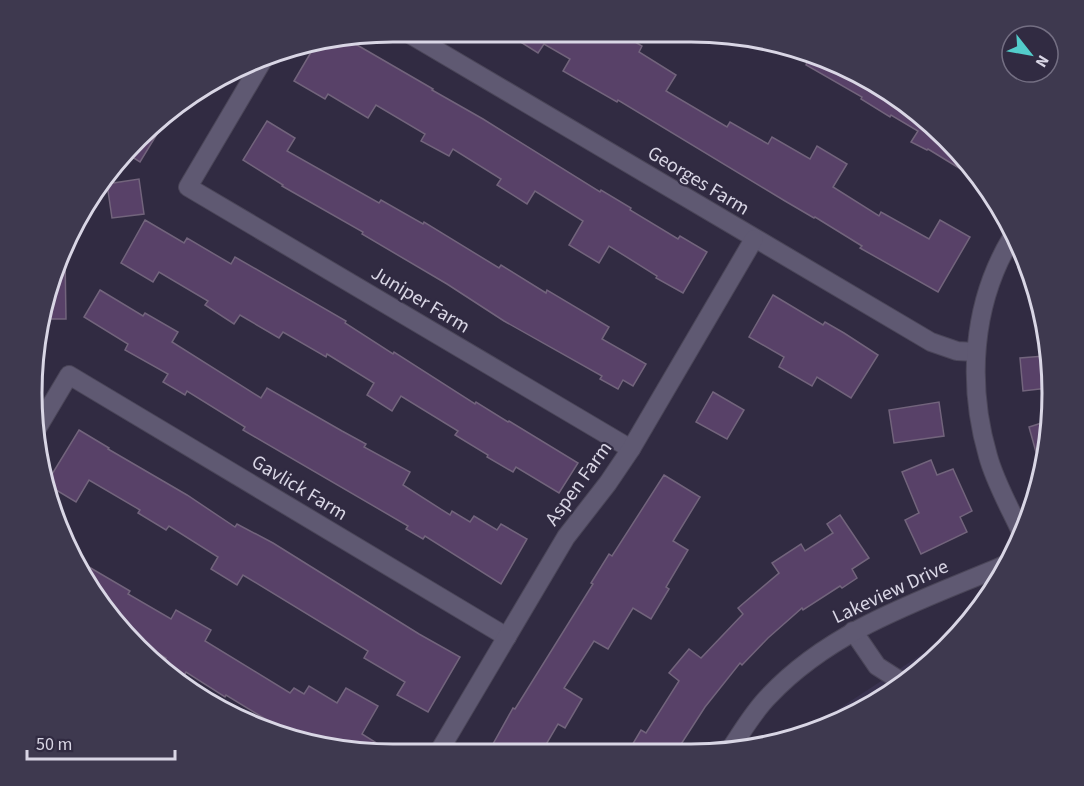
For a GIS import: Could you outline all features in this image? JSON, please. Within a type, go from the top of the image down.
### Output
[{"type":"street","name":"Georges Farm","points":[[423,42],[931,342],[957,351],[975,352]]},
{"type":"street","name":"Juniper Farm","points":[[257,70],[188,187],[631,449]]},
{"type":"street","name":"Aspen Farm","points":[[443,744],[566,537],[631,449],[754,239]]},
{"type":"street","points":[[1008,243],[994,272],[981,318],[975,352],[975,388],[979,421],[988,459],[1017,523]]},
{"type":"street","name":"Gavlick Farm","points":[[43,417],[69,375],[507,637]]},
{"type":"street","name":"Lakeview Drive","points":[[735,741],[769,696],[824,648],[853,631],[994,570]]},
{"type":"street","points":[[853,631],[877,666],[896,678]]},
{"type":"shaded area","points":[[932,648],[886,685],[829,715]]},
{"type":"building","points":[[521,42],[635,42],[642,46],[639,52],[676,75],[666,91],[727,127],[730,122],[768,144],[772,137],[810,159],[817,146],[847,164],[833,187],[879,216],[881,212],[929,239],[940,220],[970,237],[938,292],[860,248],[862,246],[815,217],[618,100],[617,102],[563,71],[570,59],[544,44],[538,53]]},
{"type":"building","points":[[356,44],[483,119],[600,192],[601,190],[631,208],[630,210],[678,239],[680,236],[707,252],[683,293],[656,278],[657,276],[609,246],[599,263],[569,245],[583,221],[535,191],[527,204],[497,185],[501,179],[453,149],[449,156],[421,141],[425,134],[376,105],[368,118],[328,94],[325,99],[294,81],[311,52]]},
{"type":"building","points":[[807,62],[846,78],[886,101],[922,129],[961,169],[928,149],[911,142],[918,131],[891,115],[890,117],[861,99],[862,97],[806,65]]},
{"type":"building","points":[[267,121],[295,138],[287,151],[379,203],[381,200],[423,224],[424,222],[499,268],[501,265],[546,293],[547,290],[609,327],[602,339],[646,364],[633,386],[623,380],[618,389],[600,379],[602,376],[504,321],[243,160]]},
{"type":"building","points":[[158,133],[140,162],[133,158]]},
{"type":"building","points":[[139,179],[144,214],[112,218],[108,189],[112,183]]},
{"type":"building","points":[[145,220],[184,243],[187,238],[231,264],[235,257],[346,321],[345,323],[393,354],[394,352],[475,404],[476,402],[578,463],[559,493],[516,467],[513,472],[487,457],[488,455],[455,435],[458,431],[401,396],[392,411],[367,395],[374,383],[327,354],[326,357],[283,332],[279,338],[240,315],[234,324],[205,305],[208,301],[159,272],[153,282],[121,263]]},
{"type":"building","points":[[65,269],[66,319],[50,319]]},
{"type":"building","points":[[100,290],[143,316],[145,313],[178,332],[172,342],[261,398],[267,388],[366,444],[364,447],[410,472],[403,485],[450,515],[452,511],[470,522],[474,516],[497,530],[501,524],[527,539],[501,584],[425,536],[423,539],[406,529],[408,526],[243,430],[245,427],[187,391],[185,395],[163,382],[168,374],[125,350],[128,344],[84,317]]},
{"type":"building","points":[[773,295],[823,325],[825,322],[878,355],[851,398],[817,377],[812,386],[779,367],[784,357],[749,337]]},
{"type":"building","points":[[1040,356],[1042,389],[1023,391],[1020,358]]},
{"type":"building","points":[[713,392],[744,410],[727,439],[696,422]]},
{"type":"building","points":[[939,402],[944,436],[894,443],[889,410]]},
{"type":"building","points":[[1040,423],[1036,454],[1029,427]]},
{"type":"building","points":[[79,430],[187,495],[235,527],[237,524],[273,543],[460,657],[428,712],[397,695],[405,682],[364,658],[368,651],[243,575],[237,585],[211,569],[218,557],[169,526],[166,530],[138,513],[140,510],[89,480],[76,502],[56,490],[52,474]]},
{"type":"building","points":[[931,460],[937,475],[953,469],[972,511],[960,517],[967,532],[921,554],[905,520],[919,513],[902,472]]},
{"type":"building","points":[[664,475],[700,497],[673,541],[688,550],[666,587],[669,589],[651,619],[633,608],[608,649],[594,641],[564,688],[582,699],[565,728],[558,724],[546,744],[493,744],[513,708],[515,709],[593,584],[591,583],[609,554],[612,556]]},
{"type":"building","points":[[840,515],[869,558],[852,569],[857,578],[803,610],[802,608],[742,665],[740,663],[705,707],[681,744],[633,744],[641,730],[646,733],[679,681],[669,673],[689,649],[701,658],[743,614],[738,608],[779,573],[772,563],[801,544],[805,551],[833,533],[827,524]]},
{"type":"building","points":[[88,567],[130,591],[128,594],[171,619],[176,610],[211,630],[205,641],[290,693],[294,688],[304,694],[309,686],[337,703],[346,688],[378,706],[362,734],[377,743],[325,737],[267,720],[186,672],[184,675],[158,653],[129,624],[101,588]]}]
